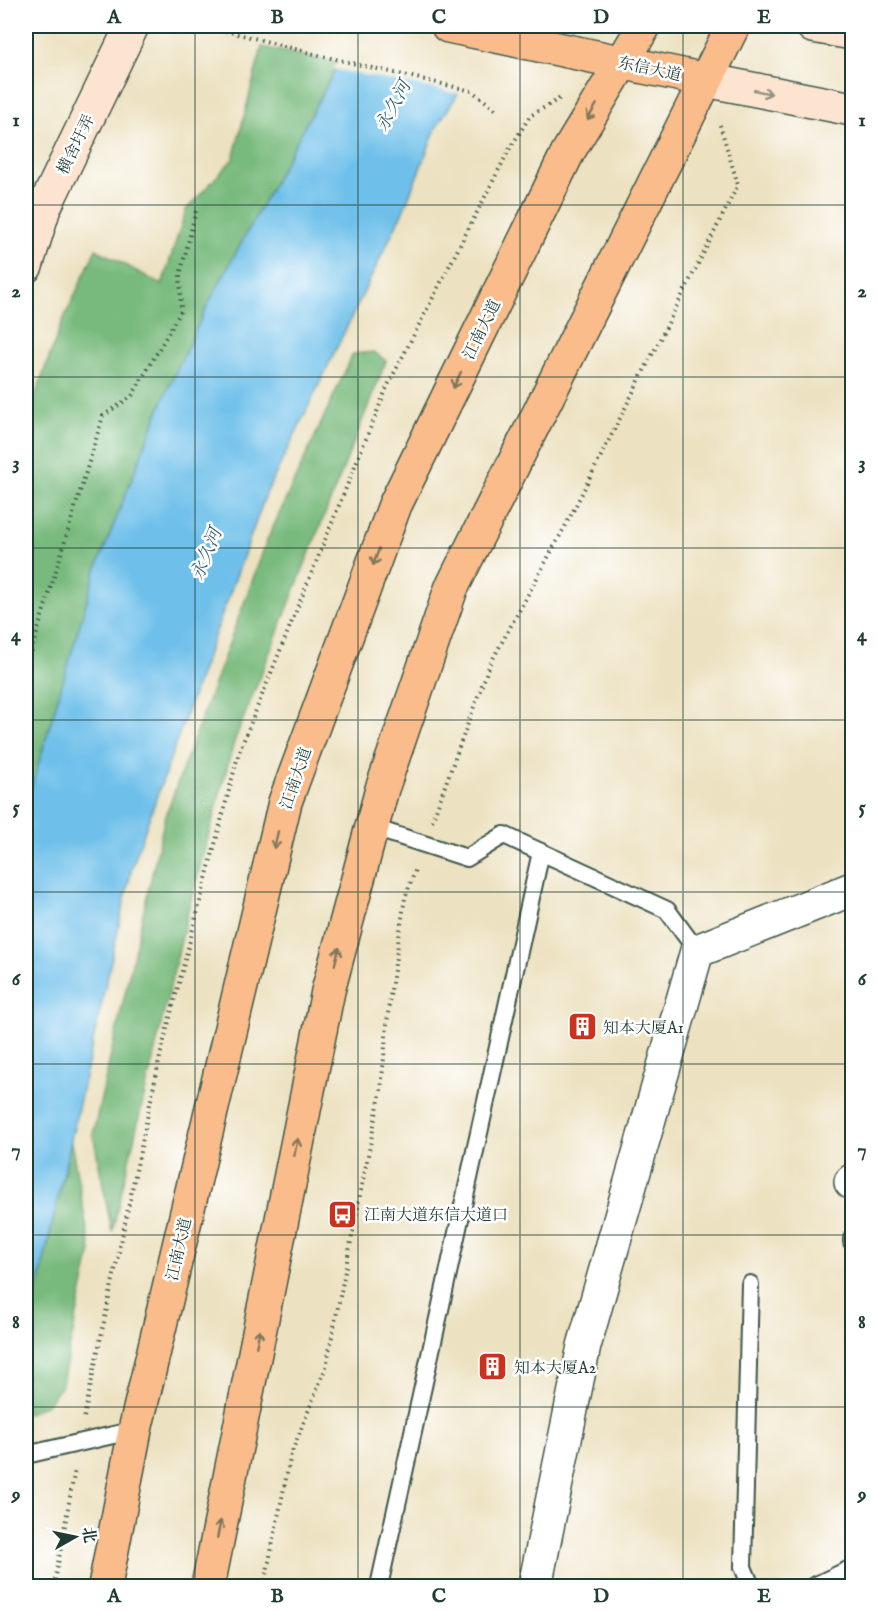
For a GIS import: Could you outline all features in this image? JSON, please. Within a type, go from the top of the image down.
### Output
[{"type":"main road","name":"东信大道","points":[[448,26],[706,80]]},
{"type":"main road","name":"江南大道","points":[[105,1587],[135,1431],[285,802],[395,505],[568,152],[644,26]]},
{"type":"main road","points":[[208,1587],[328,991],[382,789],[451,590],[733,26]]},
{"type":"street","name":"横舍圩弄","points":[[26,266],[44,208],[132,26]]},
{"type":"street","points":[[813,26],[852,33]]},
{"type":"street","name":"东信大道","points":[[706,80],[852,109]]},
{"type":"street","points":[[535,1587],[584,1346],[697,951],[852,889]]},
{"type":"lane","points":[[371,827],[467,858],[504,835],[667,910],[697,951]]},
{"type":"lane","points":[[379,1587],[541,852]]},
{"type":"lane","points":[[750,1284],[743,1567],[751,1587]]},
{"type":"lane","points":[[28,1454],[135,1431]]},
{"type":"lane","points":[[814,1587],[852,1568]]},
{"type":"path","points":[[176,29],[184,26]]},
{"type":"path","points":[[208,26],[318,55],[472,91],[498,111]]},
{"type":"path","points":[[26,669],[103,416],[132,396],[181,311],[180,275],[197,207]]},
{"type":"green space","points":[[262,47],[339,63],[206,308],[163,400],[96,570],[26,806],[26,421],[61,325],[96,249],[162,285],[186,210],[233,159]]},
{"type":"green space","points":[[374,352],[386,361],[234,742],[188,911],[112,1232],[93,1134],[165,817],[268,538],[353,354]]},
{"type":"green space","points":[[71,1142],[91,1251],[61,1387],[46,1405],[26,1414],[26,1325],[38,1287]]},
{"type":"water","name":"永久河","points":[[502,26],[437,126],[404,209],[266,494],[132,867],[38,1287],[26,1325],[26,806],[96,570],[163,400],[206,308],[339,63]]},
{"type":"pier","points":[[358,26],[505,26],[461,94],[333,69]]},
{"type":"place","name":"知本大厦A1","points":[[582,1027]]},
{"type":"place","name":"江南大道东信大道口","points":[[343,1214]]},
{"type":"place","name":"知本大厦A2","points":[[493,1367]]}]
